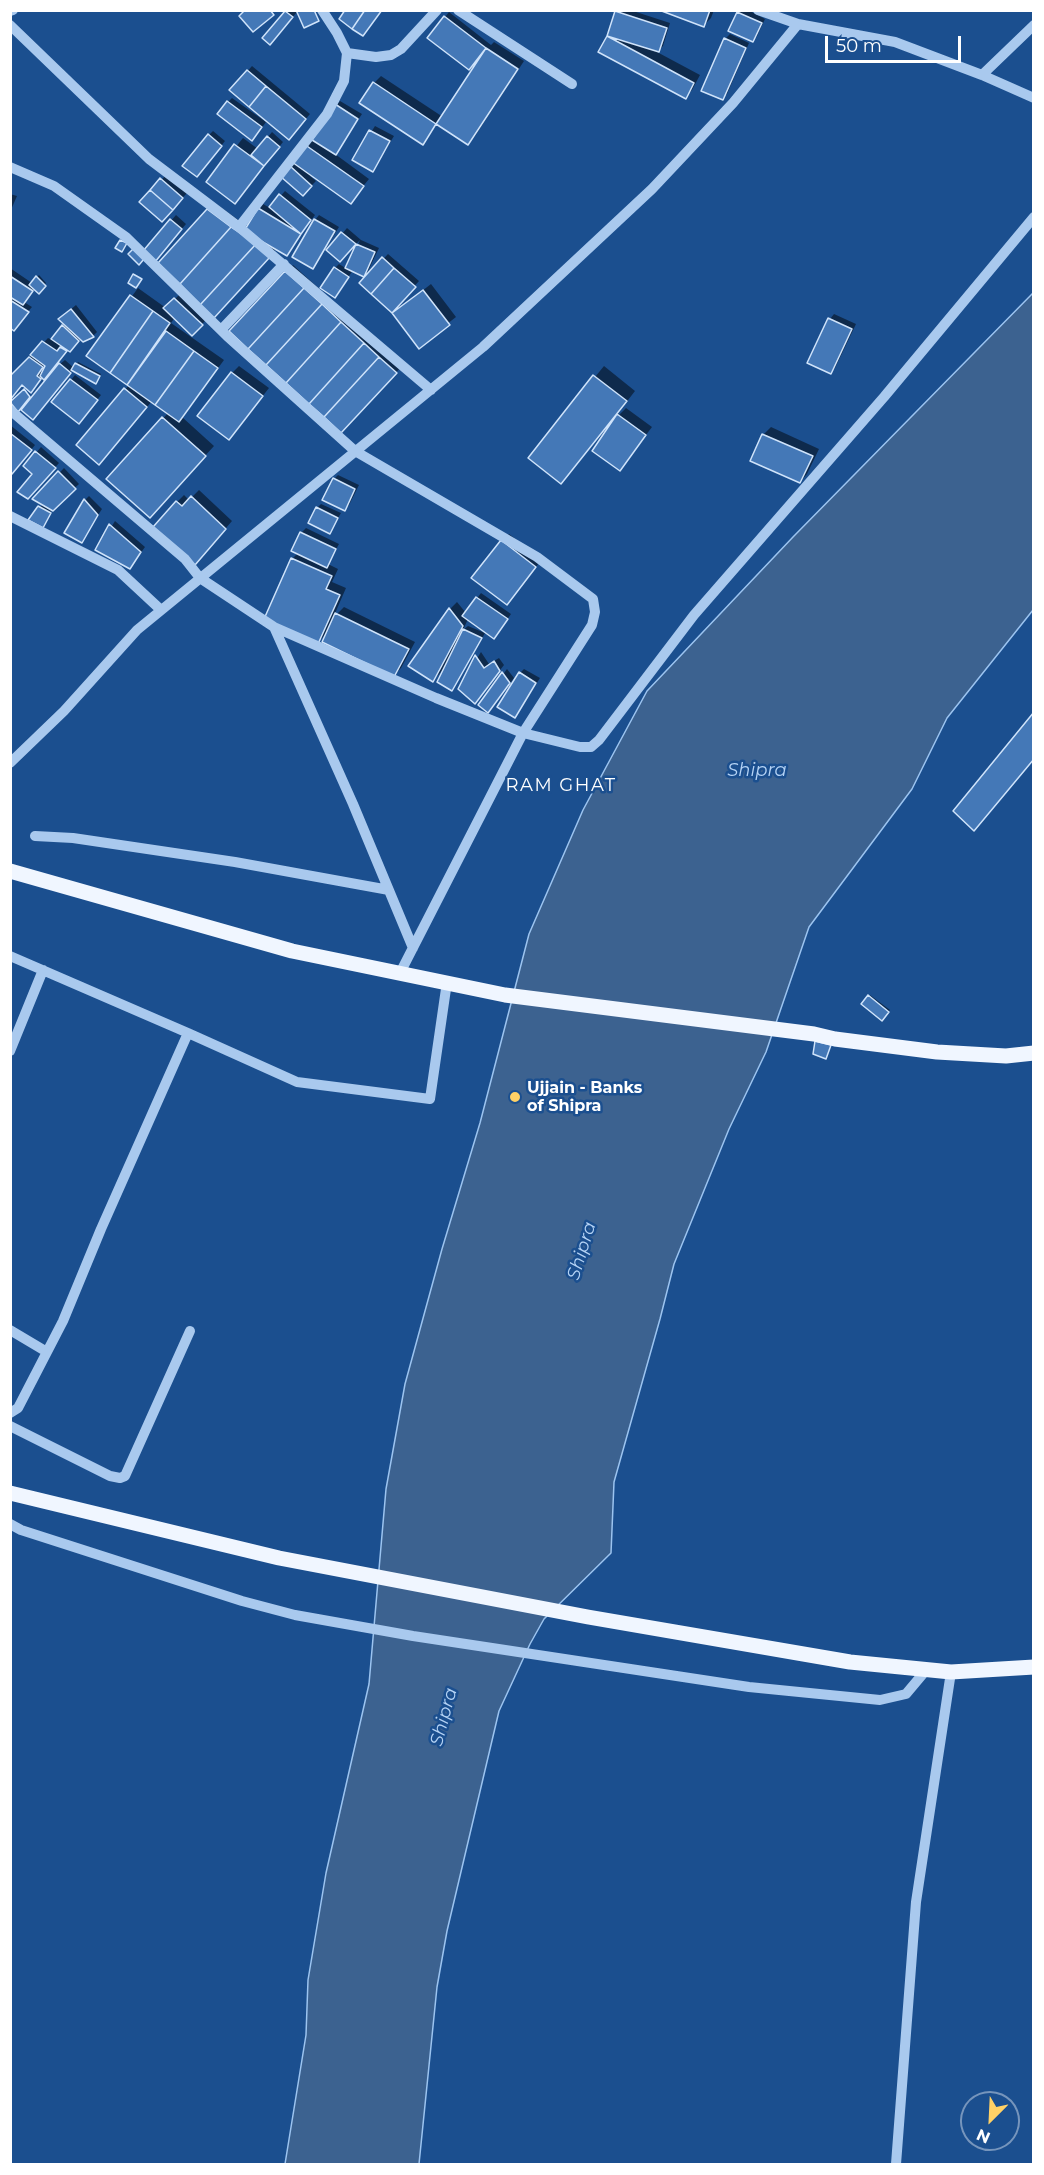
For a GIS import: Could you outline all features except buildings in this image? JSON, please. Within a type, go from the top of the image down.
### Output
[{"type":"main road","points":[[10,871],[292,951],[399,975],[447,982],[505,995],[937,1052],[1005,1056],[1034,1053]]},
{"type":"main road","points":[[10,1493],[279,1558],[588,1617],[850,1662],[951,1672],[1034,1667]]},
{"type":"street","points":[[239,227],[327,114],[345,81],[347,53],[322,10]]},
{"type":"street","points":[[347,53],[376,57],[391,55],[401,50],[437,10]]},
{"type":"street","points":[[458,10],[572,84]]},
{"type":"street","points":[[758,10],[798,24],[894,42],[982,75],[1034,98]]},
{"type":"street","points":[[10,763],[64,711],[137,630],[483,347],[652,189],[733,103],[798,24]]},
{"type":"street","points":[[10,25],[149,159],[239,227],[431,390]]},
{"type":"street","points":[[982,75],[1034,25]]},
{"type":"street","points":[[10,167],[54,186],[126,237],[221,330],[355,452],[537,557],[593,599],[596,612],[592,625],[523,733],[399,975]]},
{"type":"street","points":[[10,410],[185,559],[200,578],[274,627],[436,698],[523,733],[580,747],[591,747],[599,740],[694,615],[884,397],[1034,217]]},
{"type":"street","points":[[221,330],[284,264]]},
{"type":"street","points":[[10,516],[118,570],[161,610]]},
{"type":"street","points":[[274,627],[353,804],[413,948]]},
{"type":"street","points":[[34,836],[73,838],[200,856],[389,890]]},
{"type":"street","points":[[10,956],[297,1082],[430,1099],[447,982]]},
{"type":"street","points":[[10,1051],[43,970]]},
{"type":"street","points":[[10,1413],[18,1408],[63,1321],[188,1033]]},
{"type":"street","points":[[10,1330],[47,1352]]},
{"type":"street","points":[[10,1426],[110,1476],[120,1478],[125,1476],[190,1331]]},
{"type":"street","points":[[10,1524],[21,1530],[295,1615],[413,1636],[749,1687],[880,1700],[906,1694],[927,1669]]},
{"type":"street","points":[[896,2164],[916,1902],[951,1672]]},
{"type":"water","name":"Shipra","points":[[1033,293],[1033,610],[947,718],[912,789],[809,927],[766,1052],[729,1129],[674,1264],[614,1482],[611,1553],[544,1619],[499,1711],[447,1931],[437,1987],[419,2164],[285,2164],[306,2035],[308,1980],[326,1873],[369,1684],[386,1489],[405,1384],[480,1123],[529,934],[583,810],[647,691],[793,537]]},
{"type":"place","name":"Ujjain - Banks of Shipra","points":[[515,1097]]},
{"type":"district","name":"RAM GHAT","points":[[561,786]]}]
